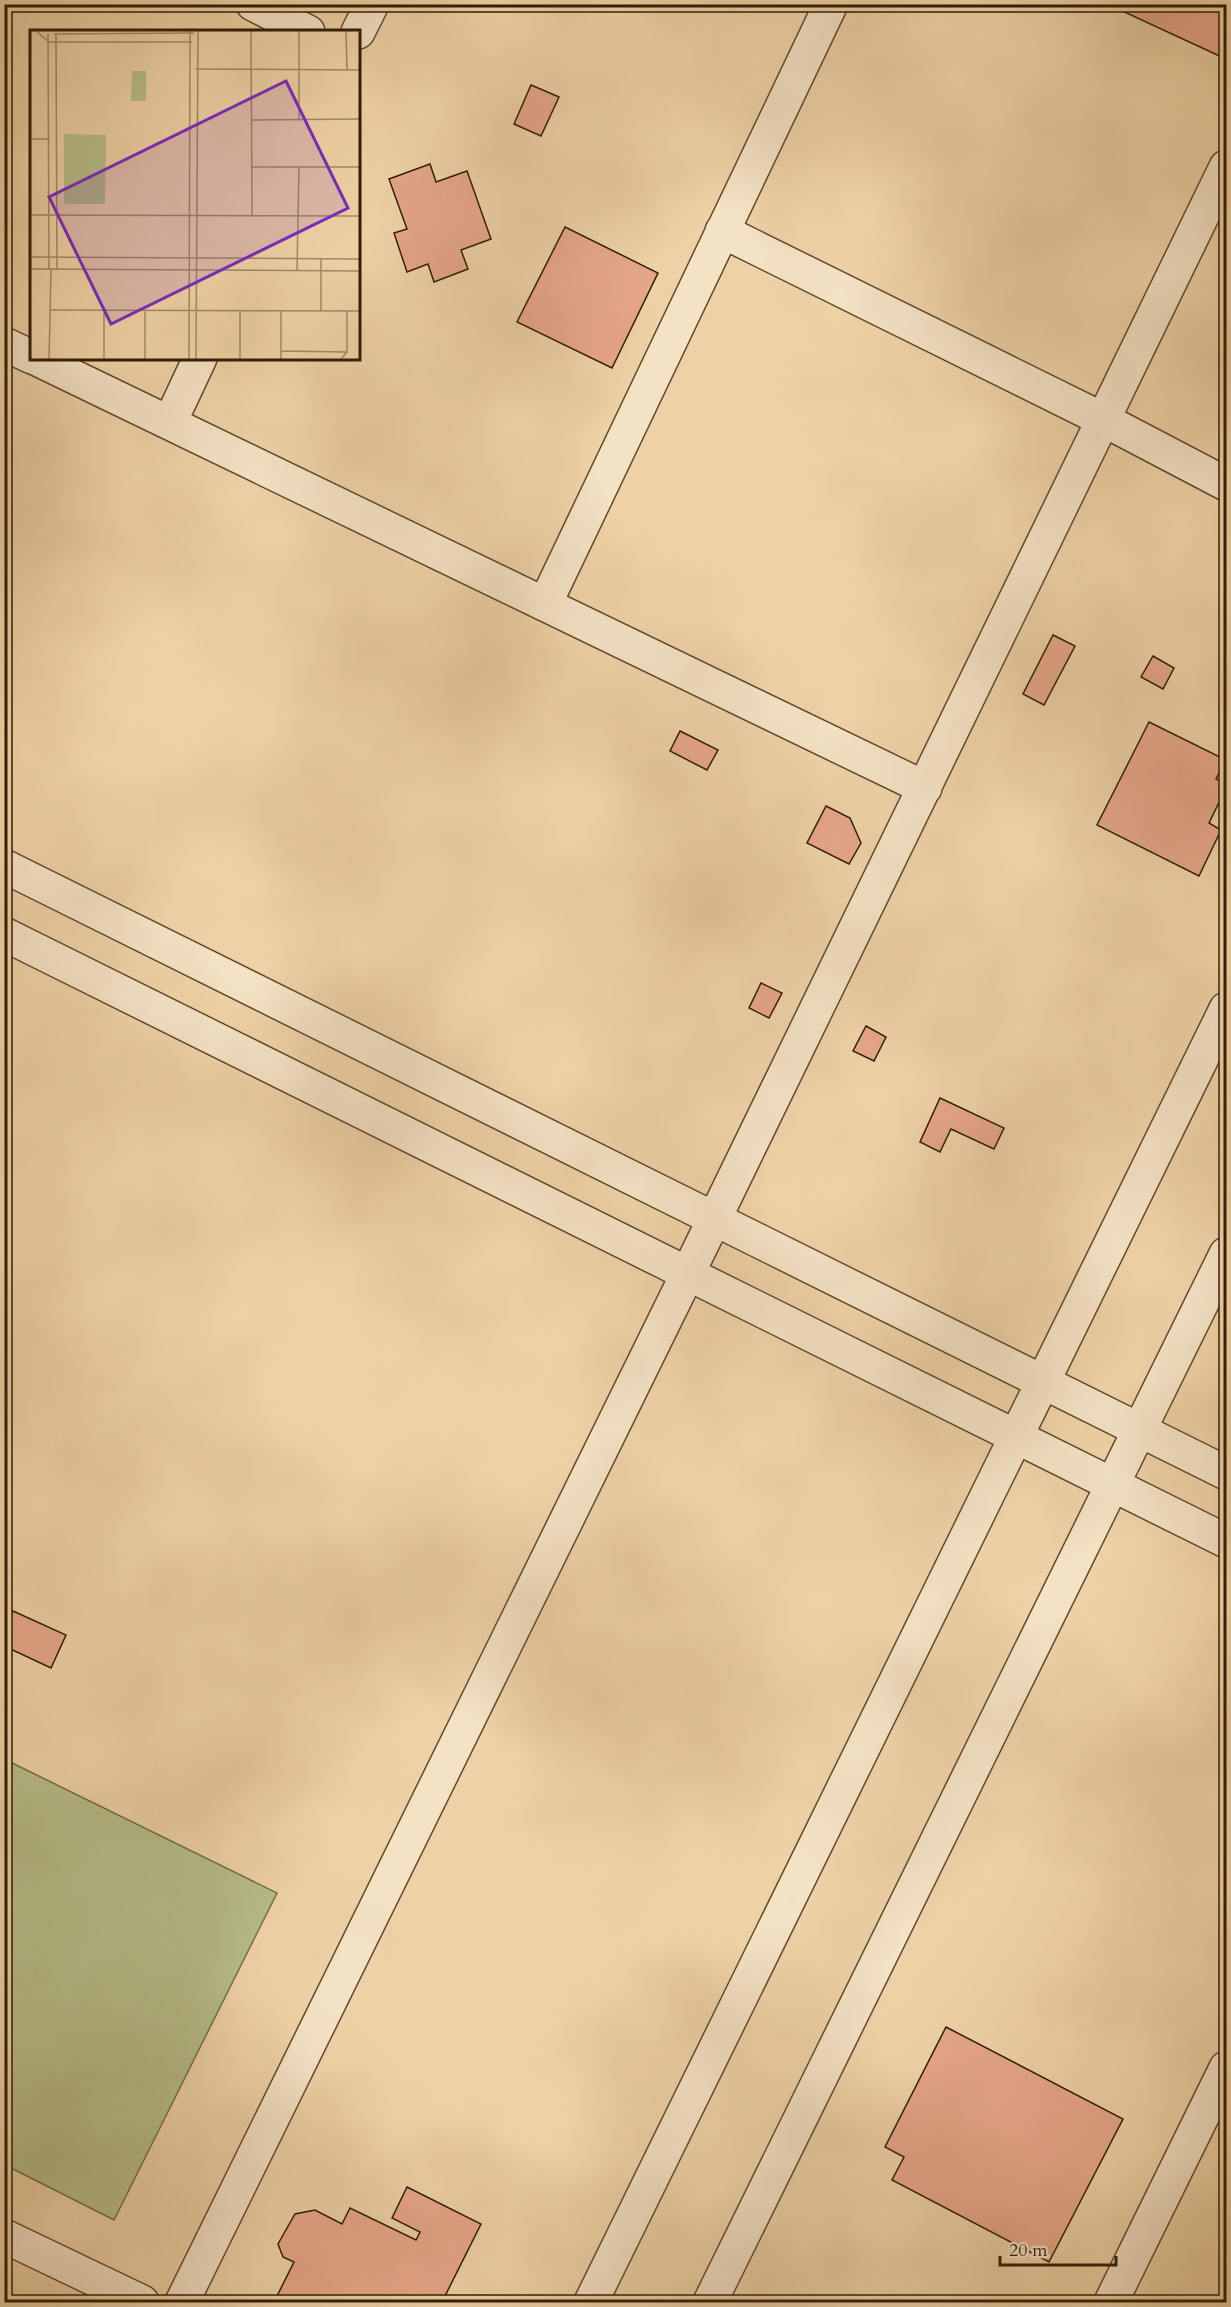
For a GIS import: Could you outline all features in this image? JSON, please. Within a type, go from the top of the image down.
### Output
[{"type":"street","points":[[253,4],[304,30]]},
{"type":"street","points":[[359,30],[372,4]]},
{"type":"street","points":[[544,604],[831,4]]},
{"type":"street","points":[[182,2302],[715,1219],[1227,167]]},
{"type":"street","points":[[722,231],[1104,420],[1227,484]]},
{"type":"street","points":[[4,344],[30,357]]},
{"type":"street","points":[[37,360],[925,788]]},
{"type":"street","points":[[170,422],[199,360]]},
{"type":"street","points":[[4,866],[1227,1473]]},
{"type":"street","points":[[4,934],[1227,1540]]},
{"type":"street","points":[[591,2302],[1227,1009]]},
{"type":"street","points":[[711,2302],[1227,1254]]},
{"type":"street","points":[[1111,2302],[1227,2068]]},
{"type":"street","points":[[4,2236],[142,2302]]},
{"type":"green space","points":[[4,1759],[277,1893],[114,2220],[5,2165]]},
{"type":"building","points":[[1123,4],[1226,4],[1226,59],[1120,10]]},
{"type":"building","points":[[531,85],[559,97],[541,136],[514,124]]},
{"type":"building","points":[[430,164],[436,182],[467,171],[491,239],[461,250],[468,269],[434,282],[428,264],[407,272],[394,233],[407,229],[389,179]]},
{"type":"building","points":[[565,227],[658,273],[612,368],[517,322]]},
{"type":"building","points":[[1053,635],[1075,646],[1044,705],[1023,694]]},
{"type":"building","points":[[1153,656],[1174,668],[1163,689],[1141,677]]},
{"type":"building","points":[[1149,722],[1226,760],[1216,779],[1226,784],[1226,788],[1209,823],[1221,830],[1199,876],[1097,825]]},
{"type":"building","points":[[680,731],[718,750],[707,770],[670,751]]},
{"type":"building","points":[[826,806],[850,818],[861,843],[849,864],[807,843]]},
{"type":"building","points":[[761,983],[782,993],[769,1018],[749,1008]]},
{"type":"building","points":[[866,1026],[886,1037],[874,1061],[853,1051]]},
{"type":"building","points":[[940,1098],[1004,1128],[994,1149],[951,1129],[940,1152],[920,1142]]},
{"type":"building","points":[[13,1611],[66,1635],[51,1668],[4,1646],[4,1629]]},
{"type":"building","points":[[946,2027],[1123,2119],[1049,2262],[892,2180],[904,2157],[885,2147]]},
{"type":"building","points":[[407,2187],[481,2224],[442,2302],[279,2302],[275,2300],[294,2262],[283,2257],[278,2244],[295,2214],[315,2210],[342,2224],[350,2208],[416,2240],[420,2232],[392,2218]]}]
